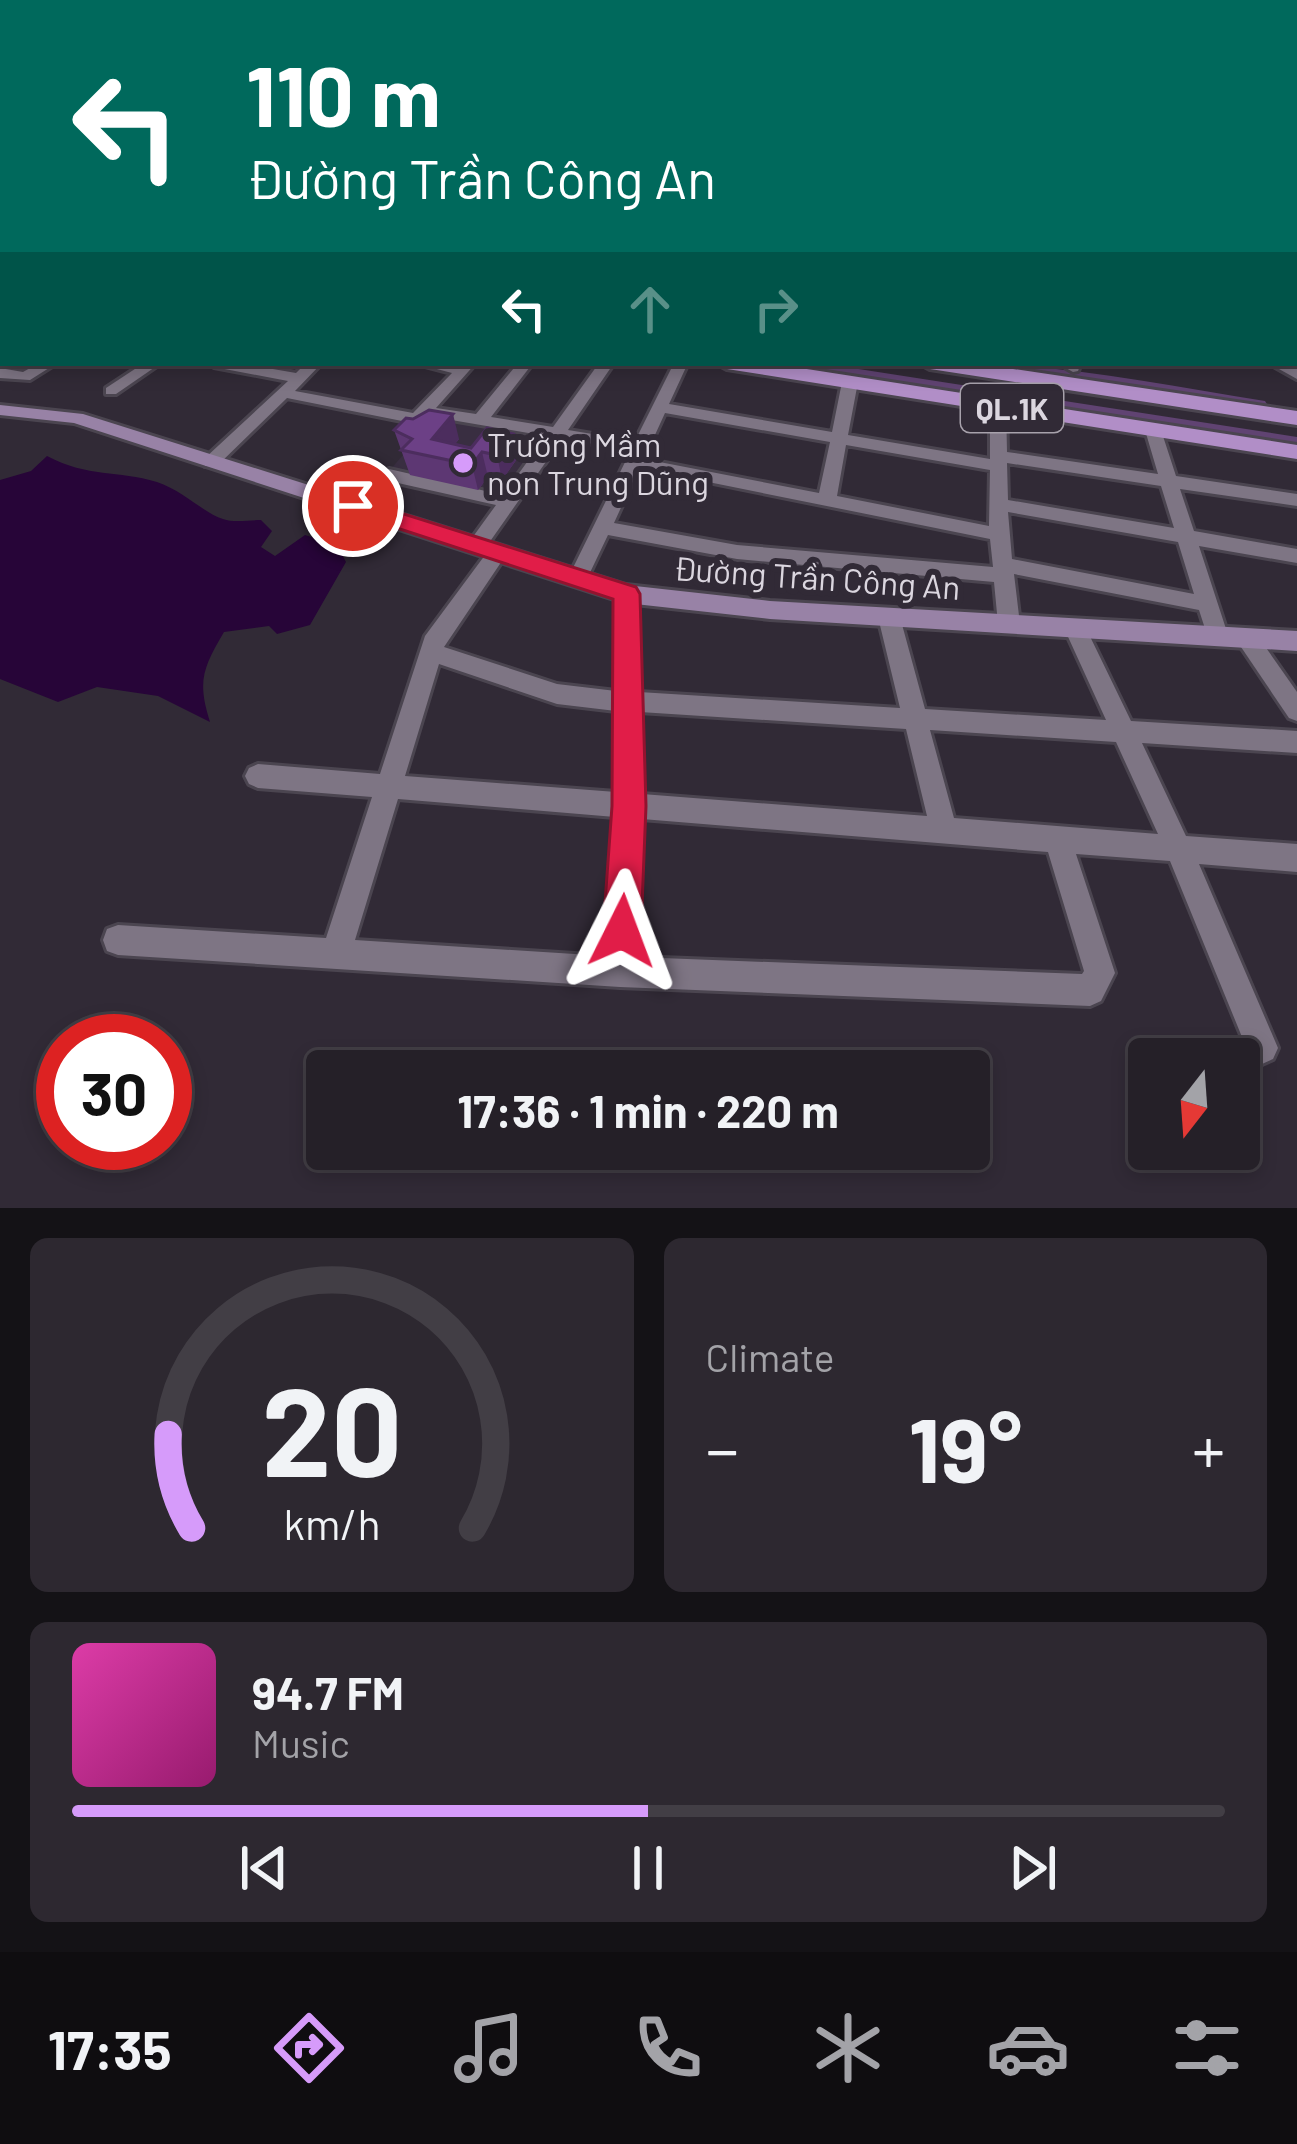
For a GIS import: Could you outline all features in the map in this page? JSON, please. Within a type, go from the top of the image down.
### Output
[{"type":"main road","name":"QL.1K","points":[[763,366],[848,373],[1297,433]]},
{"type":"main road","name":"QL.1K","points":[[950,366],[1297,418]]},
{"type":"main road","name":"QL.1K","points":[[1074,366],[1297,401]]},
{"type":"main road","name":"QL.1K","points":[[848,373],[998,406],[1297,452]]},
{"type":"street","points":[[0,373],[27,377],[45,366]]},
{"type":"street","points":[[111,391],[148,366]]},
{"type":"street","points":[[231,366],[299,378]]},
{"type":"street","points":[[211,462],[311,366]]},
{"type":"street","points":[[480,420],[524,366]]},
{"type":"street","points":[[335,956],[436,637],[488,548],[508,502],[605,366]]},
{"type":"street","points":[[578,578],[680,366]]},
{"type":"street","points":[[284,392],[411,418],[426,411],[466,367]]},
{"type":"street","points":[[827,500],[848,373]]},
{"type":"street","points":[[998,406],[999,534],[1010,624]]},
{"type":"street","points":[[660,407],[838,438],[1297,500]]},
{"type":"street","name":"Đường Trần Công An","points":[[0,410],[67,415],[626,594],[713,605],[1297,641]]},
{"type":"street","points":[[426,411],[557,433],[827,500],[999,534]]},
{"type":"street","points":[[1153,430],[1216,635]]},
{"type":"street","points":[[389,475],[508,502]]},
{"type":"street","points":[[998,504],[1297,556]]},
{"type":"street","points":[[603,527],[737,551],[1001,570],[1207,604]]},
{"type":"street","points":[[620,972],[629,806],[626,594]]},
{"type":"street","points":[[889,616],[944,831]]},
{"type":"street","points":[[1075,628],[1179,850],[1262,1048]]},
{"type":"street","points":[[1246,638],[1297,711]]},
{"type":"street","points":[[431,652],[557,694],[1297,742]]},
{"type":"street","points":[[258,776],[1297,859]]},
{"type":"street","points":[[118,940],[620,972],[1090,990],[1100,973],[1058,840]]},
{"type":"shaded area","points":[[773,366],[839,366],[1297,437],[1297,447]]},
{"type":"shaded area","points":[[976,366],[1111,376],[1265,401],[1270,409]]},
{"type":"shaded area","name":"Trường Mầm non Trung Dũng","points":[[437,416],[550,435],[506,497],[389,471]]},
{"type":"shaded area","points":[[47,456],[76,468],[157,482],[223,519],[261,520],[272,531],[261,547],[275,556],[305,535],[337,545],[346,562],[310,625],[277,634],[269,626],[224,632],[204,675],[210,722],[158,696],[97,687],[58,702],[0,679],[0,480],[31,471]]},
{"type":"building","points":[[429,410],[453,414],[432,439],[471,448],[487,428],[513,434],[497,455],[482,452],[472,465],[401,450],[412,439],[394,430],[406,418]]},
{"type":"place","name":"Trường Mầm non Trung Dũng","points":[[463,463]]},
{"type":"route","points":[[353,506],[626,594],[629,806],[622,931]]}]
